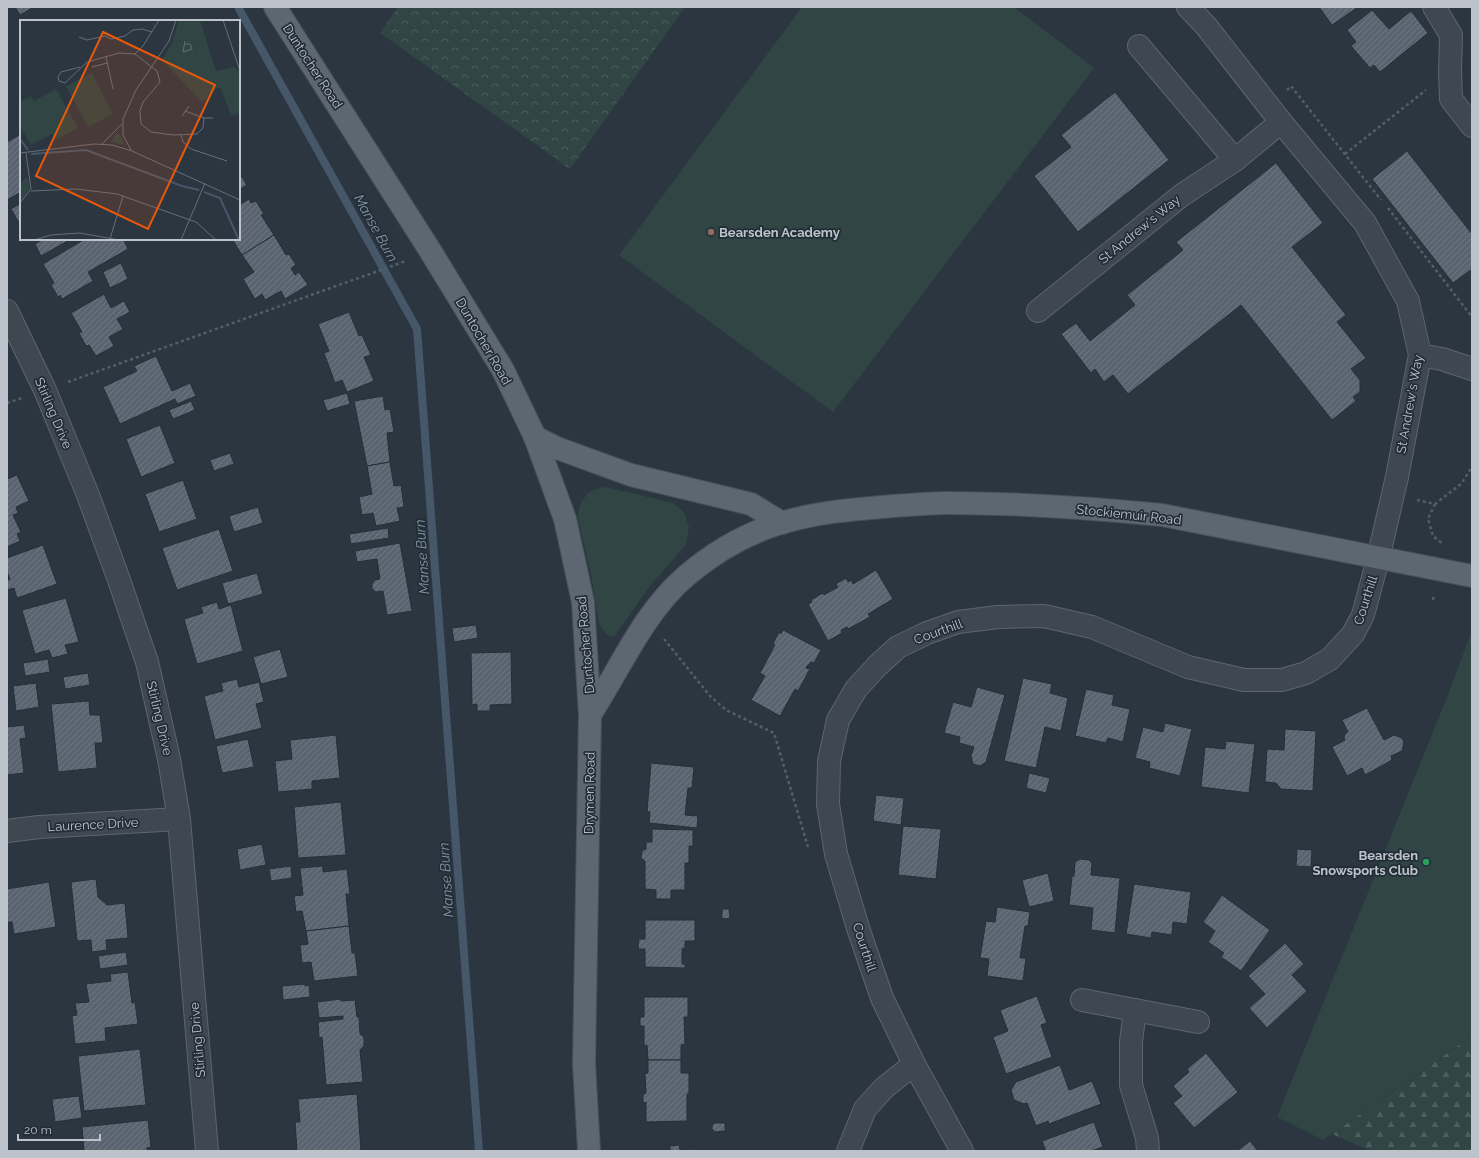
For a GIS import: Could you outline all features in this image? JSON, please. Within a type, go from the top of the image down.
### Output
[{"type":"main road","name":"Duntocher Road","points":[[275,7],[431,252],[503,370],[535,437],[565,519],[583,602],[590,715]]},
{"type":"main road","points":[[535,437],[557,448],[631,475],[751,504],[782,523]]},
{"type":"main road","name":"Stockiemuir Road","points":[[782,523],[828,512],[944,503],[1060,507],[1162,515],[1378,559],[1472,576]]},
{"type":"main road","points":[[590,715],[648,620],[662,601],[686,576],[717,553],[755,532],[782,523]]},
{"type":"main road","name":"Drymen Road","points":[[589,1151],[584,1063],[590,715]]},
{"type":"street","name":"St Andrew's Way","points":[[1188,7],[1206,26],[1281,122],[1365,223],[1408,301],[1420,356],[1395,483],[1378,559]]},
{"type":"street","points":[[1434,7],[1451,35],[1451,99],[1472,126]]},
{"type":"street","points":[[1139,46],[1235,160]]},
{"type":"street","name":"St Andrew's Way","points":[[1038,311],[1182,195],[1235,160],[1281,122]]},
{"type":"street","name":"Stirling Drive","points":[[7,311],[45,390],[88,494],[120,580],[147,662],[169,759],[179,819],[207,1151]]},
{"type":"street","points":[[1420,356],[1442,359],[1472,369]]},
{"type":"street","name":"Courthill","points":[[962,1151],[914,1064],[882,998],[858,928],[836,854],[828,804],[829,761],[838,720],[856,689],[877,666],[898,647],[927,633],[958,622],[998,616],[1044,616],[1092,627],[1188,667],[1244,680],[1282,680],[1306,673],[1330,659],[1353,634],[1363,615],[1378,559]]},
{"type":"street","name":"Laurence Drive","points":[[7,831],[39,827],[179,819]]},
{"type":"street","points":[[1082,1000],[1198,1022]]},
{"type":"street","points":[[1135,1010],[1131,1042],[1131,1085],[1147,1138],[1148,1151]]},
{"type":"street","points":[[848,1151],[865,1109],[884,1088],[914,1064]]},
{"type":"path","points":[[1291,86],[1346,154],[1472,317]]},
{"type":"path","points":[[1346,154],[1386,121]]},
{"type":"path","points":[[45,390],[402,262]]},
{"type":"path","points":[[1442,547],[1443,543],[1433,536],[1428,519],[1435,504],[1461,484],[1472,467]]},
{"type":"path","points":[[1412,499],[1435,504]]},
{"type":"path","points":[[1433,600],[1434,594]]},
{"type":"path","points":[[648,620],[710,696],[726,710],[774,733],[811,860],[836,854]]},
{"type":"green space","points":[[398,7],[685,7],[570,169],[380,33]]},
{"type":"green space","points":[[802,7],[1014,7],[1094,68],[833,412],[619,255]]},
{"type":"green space","points":[[606,487],[673,503],[684,512],[689,527],[686,544],[649,587],[615,636],[610,637],[604,632],[599,623],[591,574],[578,519],[579,508],[588,493],[596,489]]},
{"type":"green space","name":"Bearsden Snowsports Club","points":[[1472,630],[1472,1035],[1323,1140],[1277,1117],[1450,690]]},
{"type":"green space","points":[[1472,1035],[1472,1151],[1371,1151],[1332,1134],[1455,1048]]},
{"type":"building","points":[[15,7],[34,7],[20,15]]},
{"type":"building","points":[[1319,7],[1358,7],[1332,25]]},
{"type":"building","points":[[1372,10],[1389,29],[1411,11],[1428,33],[1380,72],[1374,65],[1370,68],[1351,46],[1356,42],[1347,30]]},
{"type":"building","points":[[1115,92],[1169,160],[1078,232],[1034,176],[1071,147],[1061,135]]},
{"type":"building","points":[[20,135],[20,193],[7,200],[7,142]]},
{"type":"building","points":[[1407,151],[1472,234],[1472,269],[1453,283],[1372,179]]},
{"type":"building","points":[[1276,163],[1323,223],[1292,247],[1346,315],[1337,322],[1366,358],[1351,369],[1360,380],[1360,392],[1353,397],[1356,401],[1332,420],[1241,305],[1128,394],[1113,375],[1104,382],[1095,369],[1091,373],[1061,334],[1076,323],[1090,341],[1135,305],[1127,295],[1183,250],[1176,242]]},
{"type":"building","points":[[242,177],[247,185],[240,189],[240,178]]},
{"type":"building","points":[[249,199],[251,203],[256,201],[264,214],[261,215],[274,235],[242,255],[233,240],[240,240],[240,204]]},
{"type":"building","points":[[20,204],[20,224],[11,209]]},
{"type":"building","points":[[274,235],[286,255],[289,254],[296,265],[291,268],[295,275],[299,272],[308,285],[285,299],[281,291],[265,300],[262,294],[255,299],[243,279],[254,272],[242,255]]},
{"type":"building","points":[[42,240],[69,240],[41,256],[35,244]]},
{"type":"building","points":[[83,240],[124,240],[128,249],[88,272],[93,281],[62,299],[60,295],[58,297],[51,285],[54,283],[43,264]]},
{"type":"building","points":[[121,263],[128,279],[110,288],[103,272]]},
{"type":"building","points":[[104,294],[111,308],[124,301],[130,312],[117,319],[123,329],[109,337],[114,346],[96,356],[89,345],[86,346],[79,333],[82,332],[71,313]]},
{"type":"building","points":[[349,312],[359,336],[362,335],[371,355],[364,357],[374,381],[347,392],[342,380],[335,383],[324,353],[329,351],[318,324]]},
{"type":"building","points":[[156,356],[172,391],[190,383],[196,396],[177,404],[175,399],[120,424],[103,387],[137,371],[134,366]]},
{"type":"building","points":[[347,393],[350,404],[327,411],[323,400]]},
{"type":"building","points":[[383,396],[385,410],[390,409],[394,432],[387,433],[390,462],[367,466],[354,401]]},
{"type":"building","points":[[191,401],[195,410],[173,419],[169,410]]},
{"type":"building","points":[[160,425],[175,463],[141,477],[126,439]]},
{"type":"building","points":[[230,453],[234,464],[214,471],[210,460]]},
{"type":"building","points":[[390,462],[394,486],[401,485],[404,507],[397,508],[400,521],[376,526],[373,513],[362,515],[359,497],[372,494],[367,466]]},
{"type":"building","points":[[17,475],[29,501],[16,507],[18,513],[13,515],[21,532],[17,534],[20,541],[7,547],[7,479]]},
{"type":"building","points":[[183,480],[197,519],[159,532],[145,494]]},
{"type":"building","points":[[258,507],[263,523],[234,532],[229,516]]},
{"type":"building","points":[[388,528],[389,538],[351,544],[349,534]]},
{"type":"building","points":[[219,529],[233,571],[177,590],[162,548]]},
{"type":"building","points":[[400,543],[412,611],[387,615],[383,591],[376,592],[372,589],[372,584],[375,580],[380,579],[377,559],[357,562],[355,551]]},
{"type":"building","points":[[43,545],[57,584],[17,598],[14,588],[7,590],[7,581],[10,579],[7,571],[7,558]]},
{"type":"building","points":[[876,570],[893,599],[868,614],[870,617],[848,629],[847,627],[841,630],[842,633],[828,641],[808,604],[812,602],[811,600],[823,593],[824,595],[838,587],[836,584],[846,578],[848,582],[851,580],[853,584]]},
{"type":"building","points":[[257,573],[263,594],[228,604],[222,583]]},
{"type":"building","points":[[66,598],[79,642],[65,645],[68,654],[52,658],[49,650],[35,654],[22,610]]},
{"type":"building","points":[[217,602],[219,609],[231,605],[243,651],[197,664],[184,619],[203,613],[201,607]]},
{"type":"building","points":[[476,625],[478,638],[454,642],[452,628]]},
{"type":"building","points":[[783,630],[821,650],[814,663],[811,662],[807,666],[806,668],[810,669],[798,691],[795,689],[780,716],[751,700],[765,676],[760,673],[775,645],[773,644],[779,632],[781,634]]},
{"type":"building","points":[[280,649],[288,677],[261,684],[253,657]]},
{"type":"building","points":[[511,652],[512,704],[490,705],[490,711],[477,711],[477,704],[472,705],[471,653]]},
{"type":"building","points":[[48,659],[50,672],[25,676],[23,663]]},
{"type":"building","points":[[88,673],[90,685],[65,689],[63,677]]},
{"type":"building","points":[[1023,678],[1052,684],[1050,693],[1068,698],[1061,731],[1045,727],[1036,768],[1004,761]]},
{"type":"building","points":[[237,679],[239,687],[259,682],[264,702],[256,704],[262,728],[215,740],[204,696],[223,691],[221,683]]},
{"type":"building","points":[[36,683],[39,707],[16,711],[13,686]]},
{"type":"building","points":[[977,687],[1005,695],[986,762],[980,766],[973,764],[971,756],[974,747],[959,743],[960,737],[944,733],[953,702],[971,707]]},
{"type":"building","points":[[1086,689],[1114,695],[1112,705],[1130,709],[1123,742],[1108,738],[1106,743],[1075,736]]},
{"type":"building","points":[[89,701],[90,715],[100,715],[103,743],[95,743],[97,768],[58,772],[51,704]]},
{"type":"building","points":[[1367,708],[1384,740],[1394,735],[1402,738],[1404,742],[1402,751],[1391,756],[1392,760],[1365,775],[1362,768],[1347,776],[1332,747],[1345,740],[1345,734],[1348,732],[1342,720]]},
{"type":"building","points":[[1165,723],[1192,729],[1180,776],[1149,768],[1150,762],[1135,758],[1143,727],[1163,732]]},
{"type":"building","points":[[24,725],[26,738],[20,739],[24,773],[7,775],[7,727]]},
{"type":"building","points":[[1285,729],[1316,731],[1313,791],[1281,789],[1276,783],[1265,782],[1267,749],[1284,750]]},
{"type":"building","points":[[336,735],[340,778],[312,781],[312,789],[278,792],[275,761],[292,759],[290,740]]},
{"type":"building","points":[[248,739],[254,767],[222,773],[216,746]]},
{"type":"building","points":[[1226,741],[1255,744],[1249,793],[1201,787],[1205,747],[1225,749]]},
{"type":"building","points":[[651,763],[694,767],[692,788],[688,788],[685,815],[698,816],[697,828],[649,823],[650,812],[647,812]]},
{"type":"building","points":[[1029,773],[1050,778],[1046,793],[1026,788]]},
{"type":"building","points":[[876,795],[904,798],[901,825],[873,821]]},
{"type":"building","points":[[341,802],[346,855],[298,858],[294,807]]},
{"type":"building","points":[[903,826],[941,829],[936,879],[898,875]]},
{"type":"building","points":[[652,829],[693,830],[693,846],[689,846],[689,863],[685,863],[685,890],[671,890],[671,899],[656,899],[656,890],[645,889],[645,861],[641,858],[642,851],[646,849],[646,842],[652,842]]},
{"type":"building","points":[[262,844],[266,865],[240,870],[237,849]]},
{"type":"building","points":[[1297,849],[1312,850],[1311,867],[1296,866]]},
{"type":"building","points":[[1080,859],[1089,860],[1092,863],[1091,875],[1120,878],[1115,933],[1091,930],[1093,908],[1069,905],[1075,862]]},
{"type":"building","points":[[291,866],[292,878],[271,881],[269,869]]},
{"type":"building","points":[[323,866],[323,872],[347,869],[350,894],[346,894],[349,926],[306,931],[302,911],[296,912],[294,896],[303,895],[300,868]]},
{"type":"building","points":[[1048,873],[1054,901],[1029,907],[1022,880]]},
{"type":"building","points":[[96,879],[98,897],[107,905],[125,903],[128,938],[106,940],[107,950],[92,952],[91,940],[77,941],[71,882]]},
{"type":"building","points":[[49,882],[56,927],[14,934],[12,922],[7,922],[7,889]]},
{"type":"building","points":[[1134,884],[1191,892],[1187,924],[1173,922],[1172,935],[1152,932],[1151,938],[1126,934]]},
{"type":"building","points":[[1222,895],[1270,930],[1241,971],[1221,957],[1224,953],[1208,942],[1215,931],[1203,922]]},
{"type":"building","points":[[997,907],[1030,912],[1028,926],[1025,926],[1020,958],[1026,958],[1023,981],[987,976],[989,959],[980,958],[986,921],[995,922]]},
{"type":"building","points":[[722,909],[729,909],[730,918],[722,919]]},
{"type":"building","points":[[645,920],[695,920],[695,941],[685,941],[685,948],[682,949],[682,964],[685,964],[685,968],[645,967],[645,949],[638,949],[639,939],[645,939]]},
{"type":"building","points":[[349,926],[352,953],[355,953],[358,976],[314,981],[311,962],[302,963],[300,945],[308,944],[306,931]]},
{"type":"building","points":[[1285,943],[1304,964],[1292,975],[1307,991],[1267,1028],[1249,1008],[1265,994],[1248,976]]},
{"type":"building","points":[[126,952],[128,965],[100,969],[98,956]]},
{"type":"building","points":[[128,972],[132,1003],[135,1002],[138,1024],[105,1028],[106,1041],[75,1044],[72,1016],[77,1015],[75,1003],[89,1002],[86,984],[111,981],[110,974]]},
{"type":"building","points":[[305,984],[305,986],[309,985],[310,997],[283,1000],[282,986]]},
{"type":"building","points":[[1037,996],[1047,1023],[1041,1025],[1052,1057],[1006,1074],[993,1037],[1008,1031],[1000,1010]]},
{"type":"building","points":[[644,997],[688,997],[688,1017],[684,1017],[685,1044],[681,1045],[681,1060],[648,1060],[647,1045],[644,1046],[644,1026],[640,1026],[640,1017],[644,1017]]},
{"type":"building","points":[[341,999],[341,1001],[355,1000],[357,1017],[359,1017],[360,1034],[364,1037],[364,1046],[360,1050],[363,1082],[326,1085],[322,1037],[319,1038],[318,1022],[343,1019],[343,1016],[319,1018],[317,1002]]},
{"type":"building","points":[[140,1049],[146,1105],[84,1111],[78,1056]]},
{"type":"building","points":[[1206,1053],[1238,1092],[1194,1128],[1173,1103],[1182,1096],[1173,1086],[1189,1072],[1187,1069]]},
{"type":"building","points":[[648,1060],[681,1060],[681,1073],[689,1073],[687,1121],[646,1122],[646,1102],[643,1103],[643,1095],[646,1093],[645,1074],[648,1073]]},
{"type":"building","points":[[1060,1065],[1069,1090],[1092,1081],[1101,1104],[1049,1124],[1048,1121],[1036,1126],[1027,1103],[1024,1104],[1014,1100],[1011,1090],[1016,1082]]},
{"type":"building","points":[[357,1094],[361,1151],[297,1151],[295,1122],[300,1122],[298,1099]]},
{"type":"building","points":[[79,1096],[82,1118],[55,1122],[52,1099]]},
{"type":"building","points":[[148,1120],[151,1147],[147,1148],[147,1151],[84,1151],[82,1127]]},
{"type":"building","points":[[1094,1122],[1103,1147],[1091,1151],[1046,1151],[1042,1141]]},
{"type":"building","points":[[714,1123],[725,1123],[725,1131],[715,1132],[712,1129]]},
{"type":"building","points":[[1250,1141],[1258,1151],[1237,1151]]},
{"type":"building","points":[[679,1145],[680,1150],[692,1149],[692,1151],[654,1151],[670,1150],[670,1146]]},
{"type":"waterway","name":"Manse Burn","points":[[238,7],[417,329],[479,1151]]},
{"type":"place","name":"Bearsden Academy","points":[[711,232]]},
{"type":"place","name":"Bearsden Snowsports Club","points":[[1426,862]]}]
